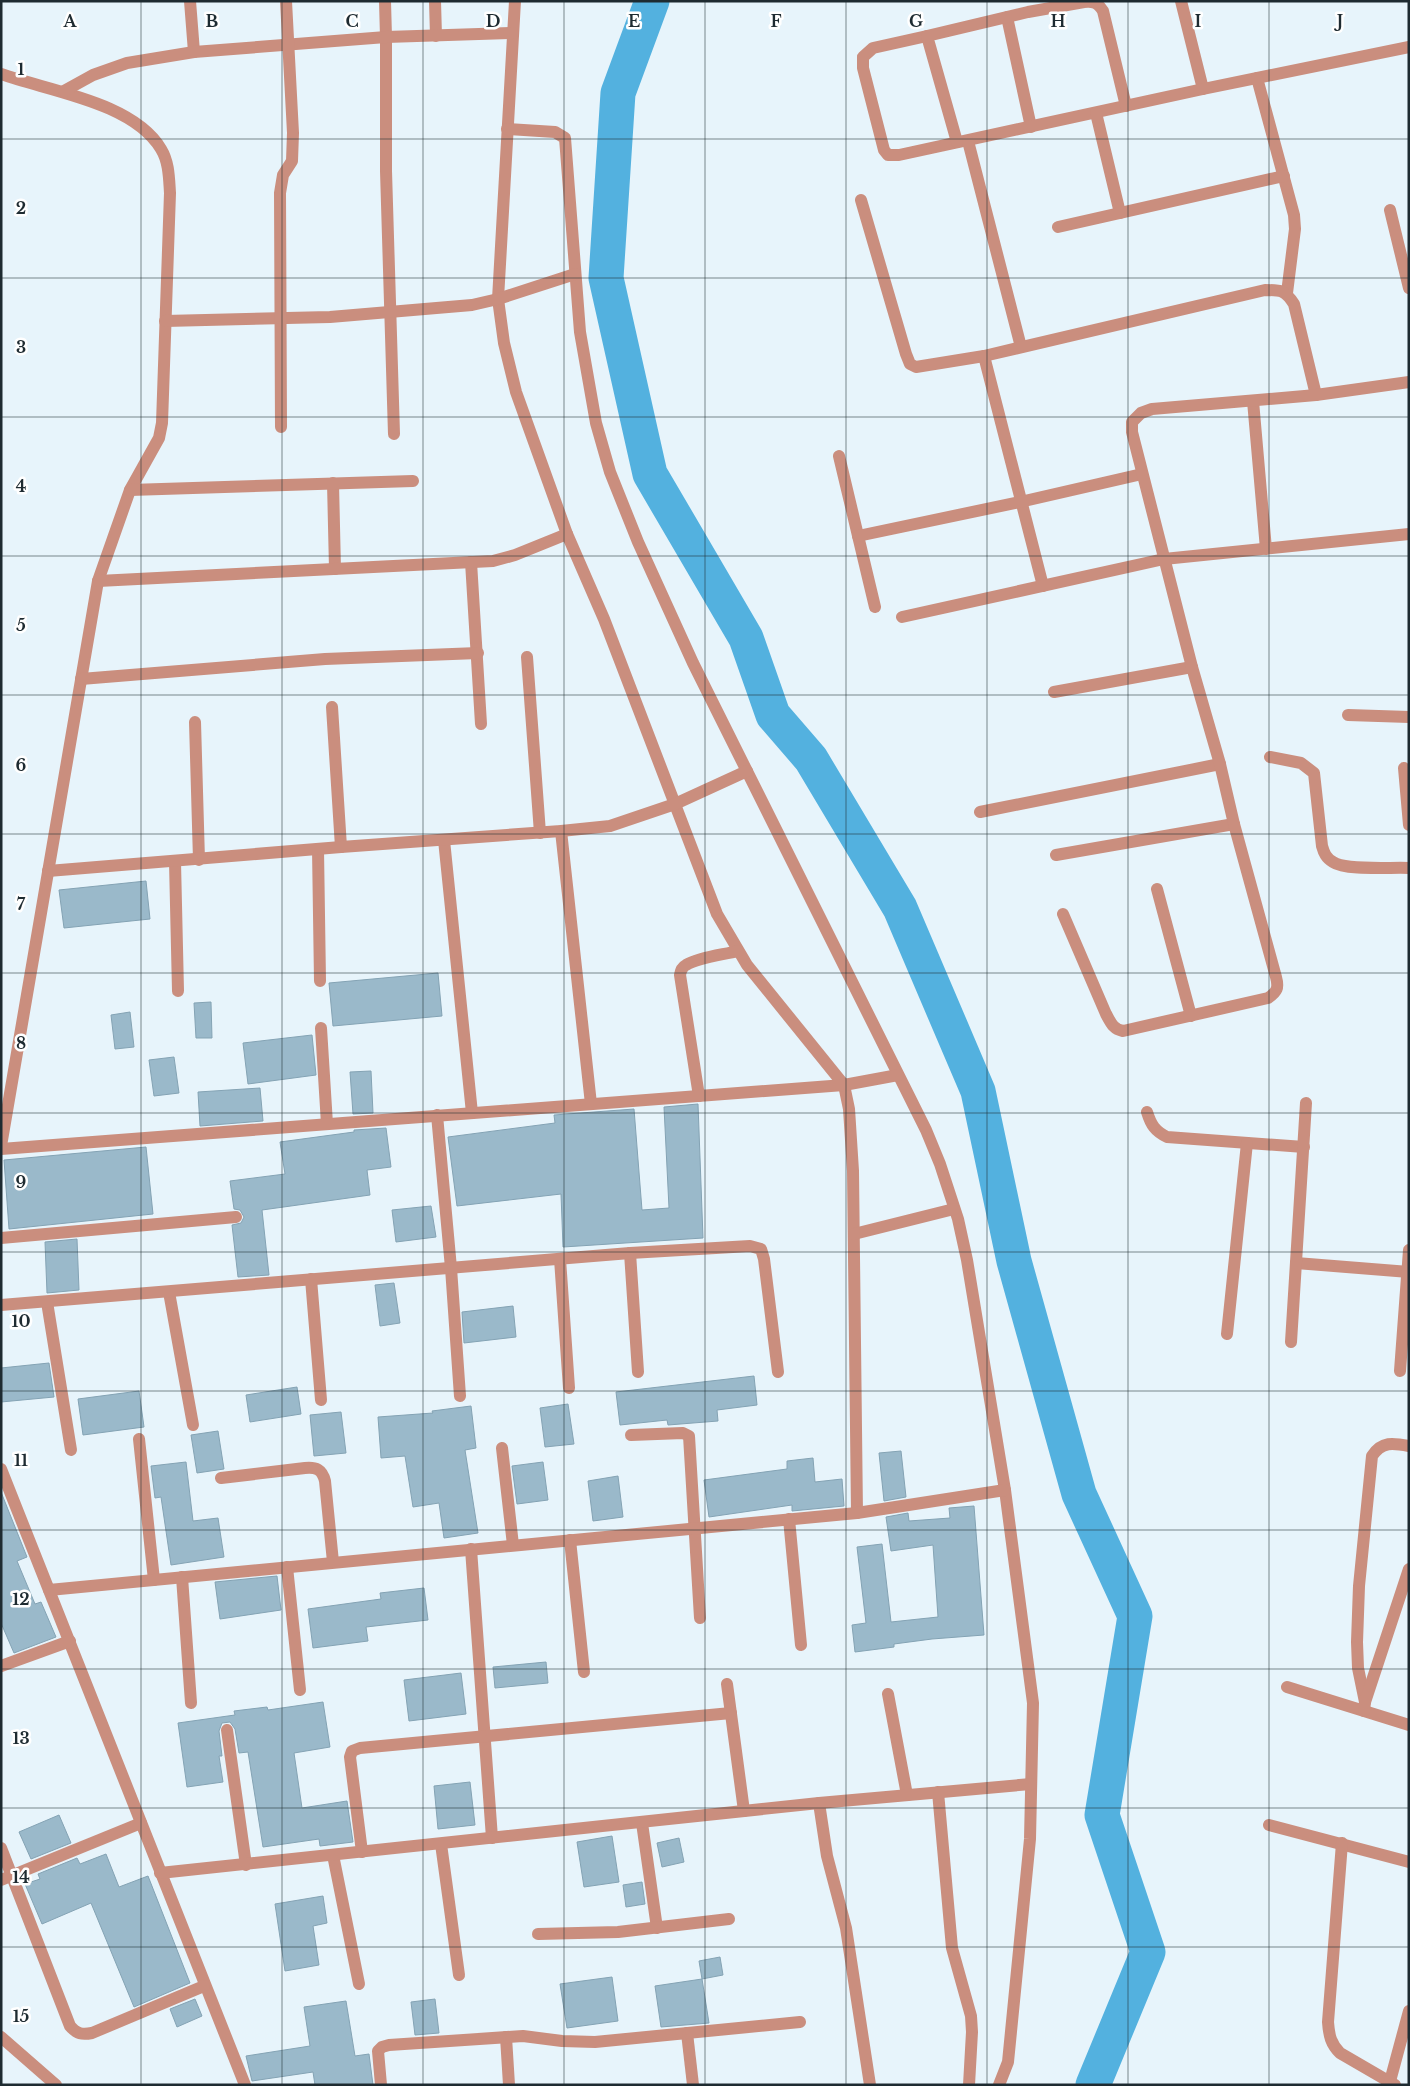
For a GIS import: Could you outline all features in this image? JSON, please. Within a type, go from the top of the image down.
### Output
[{"type":"street","points":[[190,1],[194,52]]},
{"type":"street","points":[[281,427],[280,193],[283,176],[292,161],[294,133],[286,1]]},
{"type":"street","points":[[385,1],[386,170],[394,434]]},
{"type":"street","points":[[435,1],[436,36]]},
{"type":"street","points":[[515,1],[498,300],[504,343],[516,392],[567,534],[604,620],[717,914],[747,965],[844,1085],[849,1109],[853,1171],[857,1513]]},
{"type":"street","points":[[1126,106],[1102,11],[1099,5],[1092,1],[1007,17],[873,48],[863,57],[884,150],[888,155],[894,156],[963,142],[1203,89],[1409,48]]},
{"type":"street","points":[[1181,1],[1203,89]]},
{"type":"street","points":[[1007,17],[1031,127]]},
{"type":"street","points":[[64,91],[93,75],[127,63],[194,52],[288,43],[386,37],[513,33]]},
{"type":"street","points":[[927,36],[963,142],[1021,347]]},
{"type":"street","points":[[1,74],[64,91],[95,102],[131,121],[161,149],[168,171],[170,193],[164,404],[159,438],[130,490],[98,581],[1,1148],[844,1085],[898,1075]]},
{"type":"street","points":[[1257,78],[1294,216],[1295,229],[1287,293]]},
{"type":"street","points":[[1096,112],[1120,213]]},
{"type":"street","points":[[507,129],[555,132],[565,138],[580,332],[596,423],[610,472],[638,542],[693,663],[898,1075],[940,1164],[967,1260],[1005,1490],[1033,1702],[1030,1839],[1008,2062],[999,2085]]},
{"type":"street","points":[[1058,227],[1284,176]]},
{"type":"street","points":[[861,200],[910,364],[916,367],[924,368],[984,356],[1265,290],[1278,290],[1287,293],[1294,304],[1316,395]]},
{"type":"street","points":[[1390,210],[1409,288]]},
{"type":"street","points":[[165,321],[280,319],[464,306],[498,300],[575,274]]},
{"type":"street","points":[[984,356],[1043,586]]},
{"type":"street","points":[[1063,914],[1106,1014],[1117,1030],[1123,1032],[1268,998],[1276,993],[1279,986],[1192,667],[1142,474],[1132,432],[1132,422],[1141,413],[1152,409],[1316,395],[1409,382]]},
{"type":"street","points":[[1253,400],[1266,549]]},
{"type":"street","points":[[839,456],[875,607]]},
{"type":"street","points":[[858,536],[1142,474]]},
{"type":"street","points":[[130,490],[413,481]]},
{"type":"street","points":[[333,483],[335,569]]},
{"type":"street","points":[[98,581],[493,561],[515,555],[567,534]]},
{"type":"street","points":[[902,618],[1164,559],[1409,534]]},
{"type":"street","points":[[471,562],[481,724]]},
{"type":"street","points":[[81,679],[325,659],[478,653]]},
{"type":"street","points":[[527,656],[540,833]]},
{"type":"street","points":[[1054,692],[1192,667]]},
{"type":"street","points":[[332,707],[341,847]]},
{"type":"street","points":[[1348,716],[1409,717]]},
{"type":"street","points":[[195,722],[200,860]]},
{"type":"street","points":[[1270,757],[1301,763],[1314,773],[1322,846],[1325,856],[1333,862],[1350,867],[1409,868]]},
{"type":"street","points":[[980,812],[1220,764]]},
{"type":"street","points":[[1404,768],[1409,825]]},
{"type":"street","points":[[48,871],[610,826],[675,804],[747,771]]},
{"type":"street","points":[[1056,855],[1234,824]]},
{"type":"street","points":[[561,831],[592,1104]]},
{"type":"street","points":[[444,840],[472,1113]]},
{"type":"street","points":[[318,849],[320,981]]},
{"type":"street","points":[[175,862],[178,991]]},
{"type":"street","points":[[1157,889],[1191,1016]]},
{"type":"street","points":[[699,1096],[680,975],[681,970],[684,965],[695,961],[738,951]]},
{"type":"street","points":[[321,1028],[327,1124]]},
{"type":"street","points":[[1291,1342],[1306,1103]]},
{"type":"street","points":[[1147,1112],[1151,1124],[1157,1132],[1167,1137],[1304,1147]]},
{"type":"street","points":[[438,1115],[460,1396]]},
{"type":"street","points":[[1226,1334],[1247,1143]]},
{"type":"street","points":[[854,1234],[954,1209]]},
{"type":"street","points":[[1,1238],[236,1217]]},
{"type":"street","points":[[1,1305],[630,1253],[750,1246],[761,1250],[764,1259],[778,1372]]},
{"type":"street","points":[[1400,1371],[1409,1250]]},
{"type":"street","points":[[630,1253],[638,1372]]},
{"type":"street","points":[[560,1259],[569,1388]]},
{"type":"street","points":[[1296,1264],[1408,1272]]},
{"type":"street","points":[[311,1279],[320,1400]]},
{"type":"street","points":[[169,1292],[192,1425]]},
{"type":"street","points":[[47,1302],[70,1450]]},
{"type":"street","points":[[631,1435],[682,1433],[689,1436],[700,1618]]},
{"type":"street","points":[[139,1439],[154,1580]]},
{"type":"street","points":[[1364,1707],[1358,1668],[1357,1642],[1359,1586],[1372,1456],[1384,1444],[1392,1443],[1409,1446]]},
{"type":"street","points":[[502,1448],[514,1545]]},
{"type":"street","points":[[221,1478],[304,1468],[316,1468],[323,1473],[326,1481],[333,1562]]},
{"type":"street","points":[[1,1469],[204,1986],[245,2085]]},
{"type":"street","points":[[49,1590],[857,1513],[1005,1490]]},
{"type":"street","points":[[789,1520],[801,1645]]},
{"type":"street","points":[[570,1540],[584,1672]]},
{"type":"street","points":[[471,1549],[492,1838]]},
{"type":"street","points":[[286,1567],[300,1690]]},
{"type":"street","points":[[1364,1707],[1409,1570]]},
{"type":"street","points":[[182,1577],[191,1703]]},
{"type":"street","points":[[1,1666],[70,1641]]},
{"type":"street","points":[[727,1684],[744,1811]]},
{"type":"street","points":[[1287,1687],[1364,1707],[1409,1725]]},
{"type":"street","points":[[888,1694],[907,1795]]},
{"type":"street","points":[[362,1852],[351,1770],[350,1757],[352,1751],[360,1748],[484,1735],[731,1713]]},
{"type":"street","points":[[227,1730],[246,1864]]},
{"type":"street","points":[[160,1874],[819,1803],[1031,1784]]},
{"type":"street","points":[[938,1792],[951,1939],[971,2016],[969,2085]]},
{"type":"street","points":[[819,1803],[827,1856],[846,1928],[870,2085]]},
{"type":"street","points":[[7,1878],[141,1823]]},
{"type":"street","points":[[642,1823],[657,1928]]},
{"type":"street","points":[[1269,1825],[1409,1862]]},
{"type":"street","points":[[1342,1843],[1328,2022],[1329,2035],[1333,2046],[1340,2053],[1391,2084],[1409,2011]]},
{"type":"street","points":[[441,1844],[459,1975]]},
{"type":"street","points":[[1,1848],[7,1878],[70,2026],[75,2032],[83,2035],[92,2033],[204,1986]]},
{"type":"street","points":[[333,1855],[359,1984]]},
{"type":"street","points":[[538,1934],[600,1933],[729,1919]]},
{"type":"street","points":[[381,2085],[378,2051],[382,2047],[506,2036],[539,2037],[579,2042],[800,2022]]},
{"type":"street","points":[[687,2033],[693,2085]]},
{"type":"street","points":[[506,2036],[509,2085]]},
{"type":"street","points":[[1,2037],[56,2085]]},
{"type":"building","points":[[146,881],[150,919],[64,928],[59,890]]},
{"type":"building","points":[[438,973],[442,1016],[333,1026],[329,983]]},
{"type":"building","points":[[211,1002],[212,1038],[196,1038],[194,1003]]},
{"type":"building","points":[[130,1012],[134,1047],[115,1049],[111,1015]]},
{"type":"building","points":[[312,1035],[316,1075],[248,1084],[243,1043]]},
{"type":"building","points":[[174,1057],[179,1093],[154,1096],[149,1060]]},
{"type":"building","points":[[371,1071],[373,1113],[353,1114],[350,1072]]},
{"type":"building","points":[[260,1088],[263,1121],[200,1126],[198,1092]]},
{"type":"building","points":[[698,1104],[703,1238],[563,1247],[561,1194],[457,1206],[448,1137],[555,1123],[554,1115],[634,1109],[642,1210],[669,1208],[664,1107]]},
{"type":"building","points":[[386,1128],[391,1167],[367,1170],[370,1195],[262,1210],[269,1275],[238,1277],[232,1225],[241,1223],[244,1217],[240,1210],[234,1209],[230,1181],[285,1174],[280,1142],[354,1132],[354,1130]]},
{"type":"building","points":[[146,1147],[153,1214],[9,1229],[4,1160]]},
{"type":"building","points":[[431,1206],[436,1237],[396,1242],[392,1210]]},
{"type":"building","points":[[77,1239],[79,1290],[47,1293],[45,1242]]},
{"type":"building","points":[[394,1283],[400,1323],[380,1326],[375,1285]]},
{"type":"building","points":[[513,1306],[516,1337],[464,1343],[462,1312]]},
{"type":"building","points":[[49,1363],[54,1397],[1,1402],[1,1368]]},
{"type":"building","points":[[754,1376],[757,1405],[717,1410],[718,1421],[668,1425],[667,1420],[620,1425],[616,1392]]},
{"type":"building","points":[[297,1387],[301,1414],[250,1422],[246,1395]]},
{"type":"building","points":[[139,1391],[144,1427],[83,1435],[78,1399]]},
{"type":"building","points":[[568,1404],[574,1444],[545,1447],[540,1408]]},
{"type":"building","points":[[471,1406],[476,1448],[465,1450],[478,1533],[444,1538],[439,1503],[413,1507],[405,1456],[381,1458],[378,1417],[433,1413],[432,1411]]},
{"type":"building","points":[[341,1412],[346,1453],[314,1456],[310,1415]]},
{"type":"building","points":[[218,1431],[224,1469],[197,1473],[191,1435]]},
{"type":"building","points":[[901,1451],[906,1497],[884,1501],[879,1453]]},
{"type":"building","points":[[813,1458],[815,1482],[842,1479],[844,1506],[792,1511],[792,1505],[709,1517],[704,1480],[787,1469],[787,1461]]},
{"type":"building","points":[[186,1462],[193,1521],[218,1518],[224,1557],[171,1565],[161,1497],[155,1498],[151,1466]]},
{"type":"building","points":[[543,1462],[548,1500],[517,1504],[512,1466]]},
{"type":"building","points":[[618,1476],[623,1517],[593,1521],[588,1481]]},
{"type":"building","points":[[1,1492],[27,1557],[17,1561],[35,1604],[41,1602],[56,1637],[14,1653],[1,1623]]},
{"type":"building","points":[[974,1506],[984,1635],[894,1644],[894,1647],[855,1652],[852,1625],[866,1623],[857,1547],[882,1544],[891,1622],[938,1617],[933,1545],[891,1551],[886,1517],[908,1513],[909,1521],[950,1518],[949,1508]]},
{"type":"building","points":[[277,1576],[281,1610],[220,1619],[215,1582]]},
{"type":"building","points":[[424,1588],[428,1620],[366,1627],[368,1641],[313,1648],[308,1609],[381,1599],[380,1593]]},
{"type":"building","points":[[546,1662],[548,1683],[495,1688],[493,1667]]},
{"type":"building","points":[[461,1673],[466,1714],[409,1721],[404,1680]]},
{"type":"building","points":[[323,1702],[330,1747],[294,1753],[302,1808],[347,1801],[353,1842],[320,1846],[319,1839],[263,1847],[248,1752],[239,1753],[235,1729],[230,1722],[222,1723],[219,1731],[222,1756],[219,1756],[223,1782],[187,1787],[178,1723],[235,1715],[234,1711],[267,1707],[268,1710]]},
{"type":"building","points":[[470,1782],[475,1825],[438,1829],[434,1786]]},
{"type":"building","points":[[59,1815],[71,1843],[31,1859],[19,1832]]},
{"type":"building","points":[[612,1836],[619,1882],[584,1887],[577,1842]]},
{"type":"building","points":[[679,1838],[684,1862],[662,1867],[657,1843]]},
{"type":"building","points":[[106,1854],[119,1887],[148,1876],[190,1983],[134,2007],[91,1903],[42,1924],[25,1884],[40,1879],[38,1874],[77,1858],[80,1864]]},
{"type":"building","points":[[642,1882],[645,1904],[626,1907],[623,1885]]},
{"type":"building","points":[[323,1896],[327,1923],[313,1926],[319,1965],[285,1971],[275,1904]]},
{"type":"building","points":[[720,1957],[723,1975],[702,1979],[699,1961]]},
{"type":"building","points":[[612,1977],[618,2021],[567,2028],[560,1984]]},
{"type":"building","points":[[702,1979],[709,2023],[661,2027],[655,1986]]},
{"type":"building","points":[[195,1999],[202,2016],[177,2027],[170,2009]]},
{"type":"building","points":[[435,1999],[439,2033],[415,2035],[411,2002]]},
{"type":"building","points":[[346,2001],[355,2056],[369,2054],[373,2085],[315,2085],[313,2072],[252,2081],[246,2056],[310,2046],[304,2007]]},
{"type":"waterway","points":[[652,1],[618,93],[606,278],[650,474],[746,638],[773,715],[811,759],[900,908],[978,1091],[1014,1261],[1079,1494],[1135,1616],[1102,1815],[1148,1952],[1093,2085]]}]
